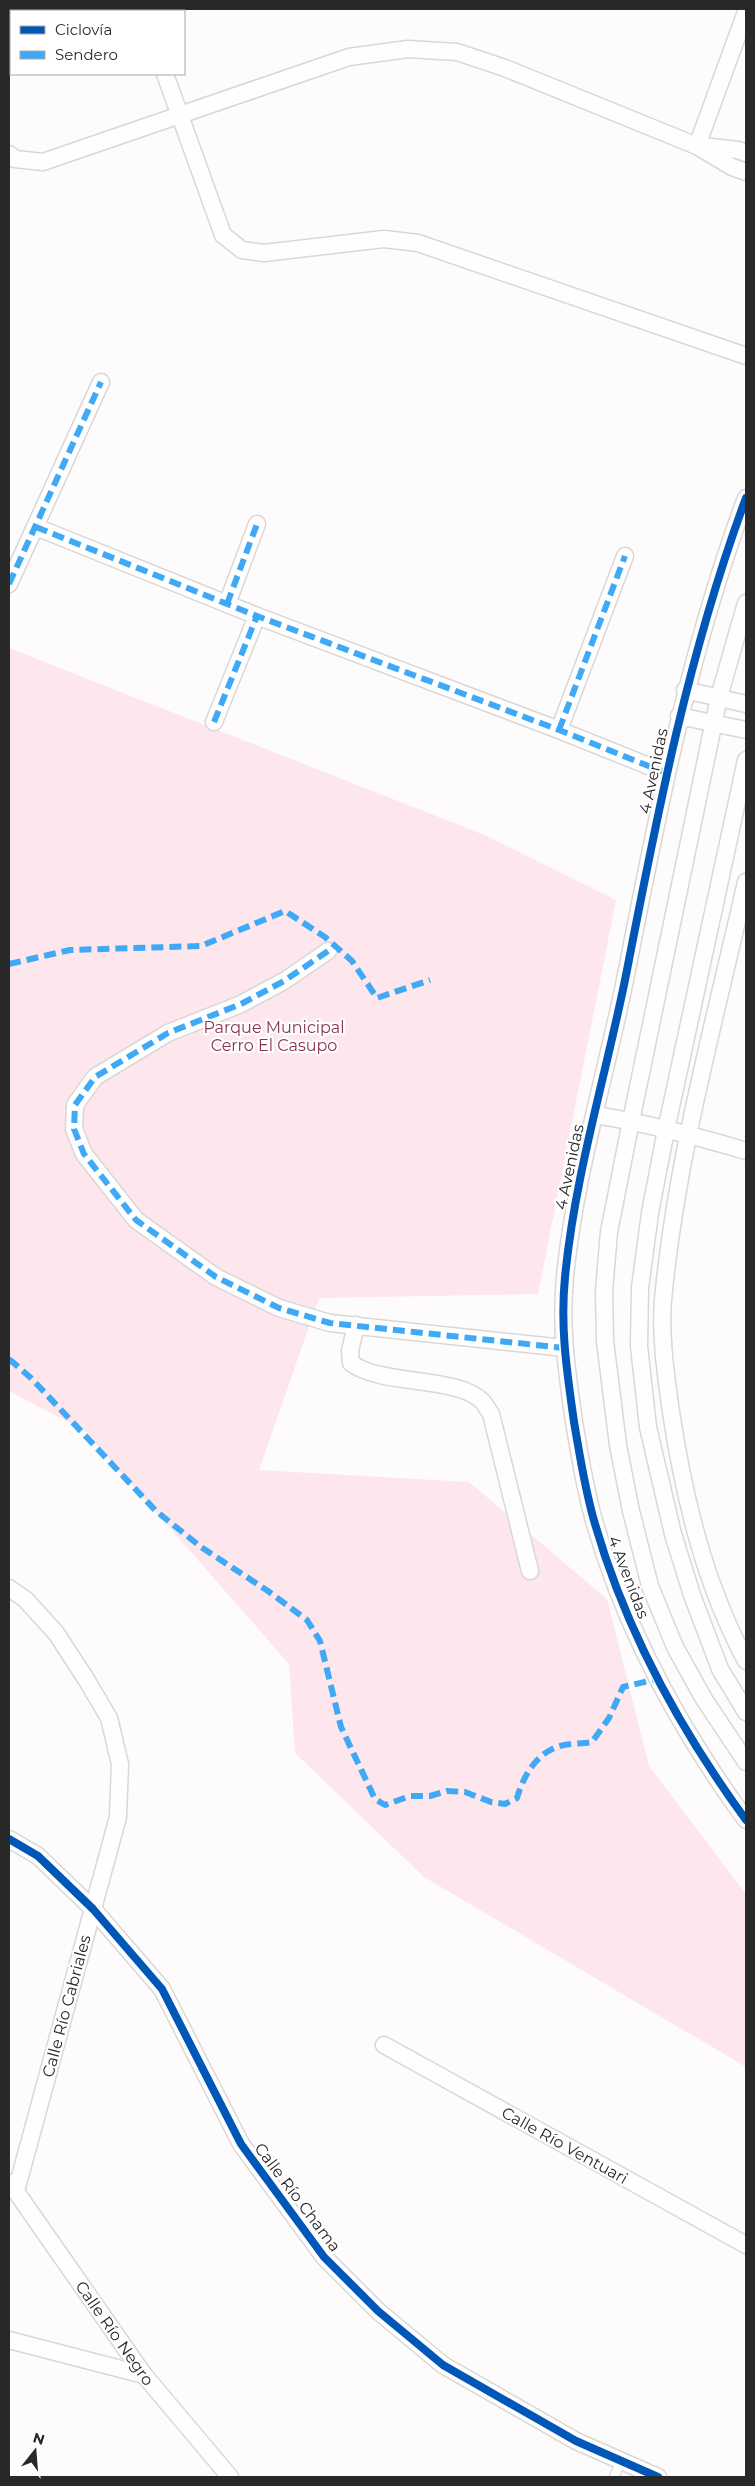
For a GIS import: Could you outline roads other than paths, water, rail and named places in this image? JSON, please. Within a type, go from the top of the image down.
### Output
[{"type":"street","points":[[697,146],[746,12]]},
{"type":"street","points":[[9,154],[15,159],[43,162],[349,58],[408,49],[457,52],[505,68],[697,146],[732,167],[746,172]]},
{"type":"street","points":[[165,75],[223,235],[242,250],[264,252],[384,239],[418,243],[746,356]]},
{"type":"street","points":[[697,146],[738,150],[746,154]]},
{"type":"street","points":[[9,584],[101,382]]},
{"type":"street","name":"4 Avenidas","points":[[746,498],[724,557],[685,690],[666,773],[622,995],[572,1222],[565,1278],[562,1324],[580,1460],[595,1524],[617,1588],[640,1644],[665,1694],[746,1820]]},
{"type":"street","points":[[227,604],[257,524]]},
{"type":"street","points":[[36,527],[257,616],[559,730],[666,773]]},
{"type":"street","points":[[559,730],[626,556]]},
{"type":"street","name":"4 Avenidas","points":[[746,603],[719,697],[631,1121],[609,1232],[604,1291],[605,1341],[618,1445],[630,1511],[650,1586],[680,1656],[704,1699],[746,1762]]},
{"type":"street","points":[[214,722],[257,616]]},
{"type":"street","points":[[685,690],[746,704]]},
{"type":"street","points":[[679,716],[746,730]]},
{"type":"street","points":[[746,760],[666,1130],[650,1213],[640,1288],[639,1346],[648,1427],[673,1534],[692,1595],[720,1670],[746,1712]]},
{"type":"street","points":[[746,882],[676,1203],[663,1302],[665,1369],[678,1459],[715,1596],[746,1661]]},
{"type":"street","points":[[328,951],[284,980],[241,1004],[168,1033],[95,1077],[75,1105],[74,1129],[84,1154],[136,1220],[216,1277],[279,1308],[330,1323],[564,1348]]},
{"type":"street","points":[[595,1116],[631,1121],[690,1134],[746,1151]]},
{"type":"street","points":[[356,1326],[350,1351],[351,1363],[356,1367],[381,1375],[464,1390],[482,1400],[490,1414],[530,1570]]},
{"type":"street","name":"Calle Río Cabriales","points":[[9,1588],[25,1599],[56,1633],[86,1678],[109,1718],[120,1764],[118,1817],[13,2187]]},
{"type":"street","name":"Calle Río Chama","points":[[9,1839],[38,1856],[93,1909],[162,1989],[241,2144],[324,2257],[378,2311],[442,2365],[576,2441],[658,2477]]},
{"type":"street","name":"Calle Río Ventuari","points":[[384,2045],[746,2245]]},
{"type":"street","name":"Calle Río Negro","points":[[13,2187],[144,2375],[230,2477]]},
{"type":"street","points":[[9,2340],[144,2375]]},
{"type":"lane","points":[[614,2477],[621,2461]]},
{"type":"park label","name":"Parque Municipal Cerro El Casupo","points":[[274,1036]]}]
